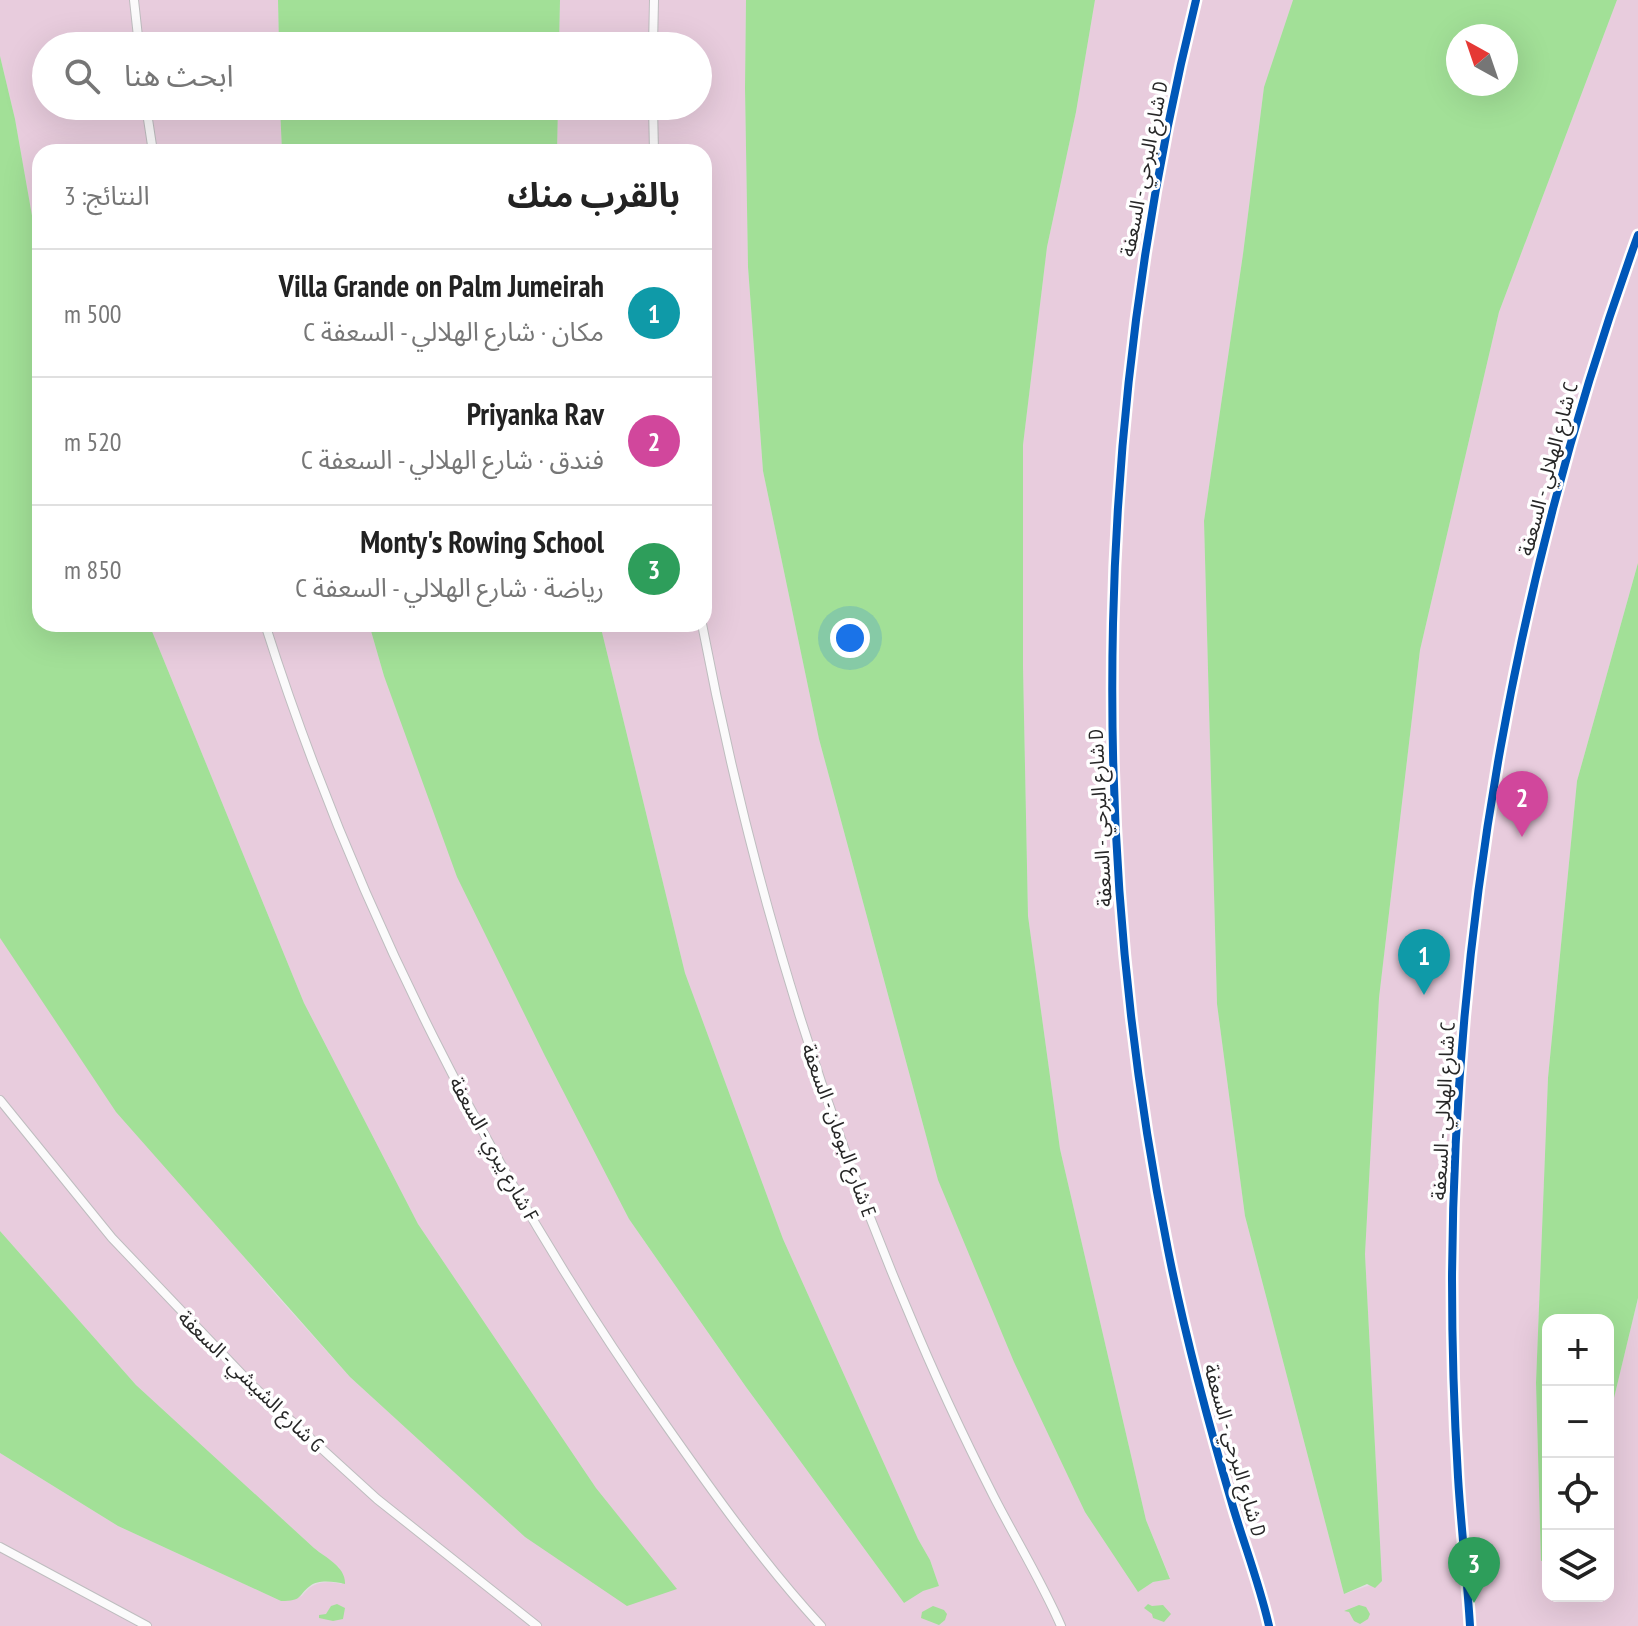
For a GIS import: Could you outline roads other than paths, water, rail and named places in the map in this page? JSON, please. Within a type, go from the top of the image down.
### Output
[{"type":"street","points":[[134,0],[137,32]]},
{"type":"street","points":[[653,32],[654,0]]},
{"type":"street","name":"شارع البرحي - السعفة D","points":[[1196,0],[1154,196],[1125,404],[1115,530],[1111,642],[1114,810],[1126,977],[1158,1198],[1180,1308],[1207,1416],[1269,1625]]},
{"type":"street","points":[[148,120],[152,144]]},
{"type":"street","points":[[653,120],[654,144]]},
{"type":"street","name":"شارع الهلالي - السعفة C","points":[[1470,1626],[1456,1440],[1452,1281],[1455,1148],[1471,950],[1499,752],[1540,557],[1575,429],[1638,235]]},
{"type":"street","name":"شارع يبري - السعفة F","points":[[268,632],[312,759],[356,868],[443,1056],[490,1145],[555,1256],[640,1389],[715,1493],[818,1624]]},
{"type":"street","name":"شارع البومان - السعفة E","points":[[704,632],[758,878],[836,1129],[883,1252],[935,1373],[992,1492],[1064,1626]]},
{"type":"street","name":"شارع الشيشي - السعفة G","points":[[0,1100],[112,1238],[225,1359],[377,1499],[537,1626]]},
{"type":"street","points":[[0,1547],[147,1626]]},
{"type":"place","name":"Priyanka Rav","points":[[1522,837]]},
{"type":"place","name":"Villa Grande on Palm Jumeirah","points":[[1424,995]]},
{"type":"place","name":"Monty's Rowing School","points":[[1474,1603]]}]
